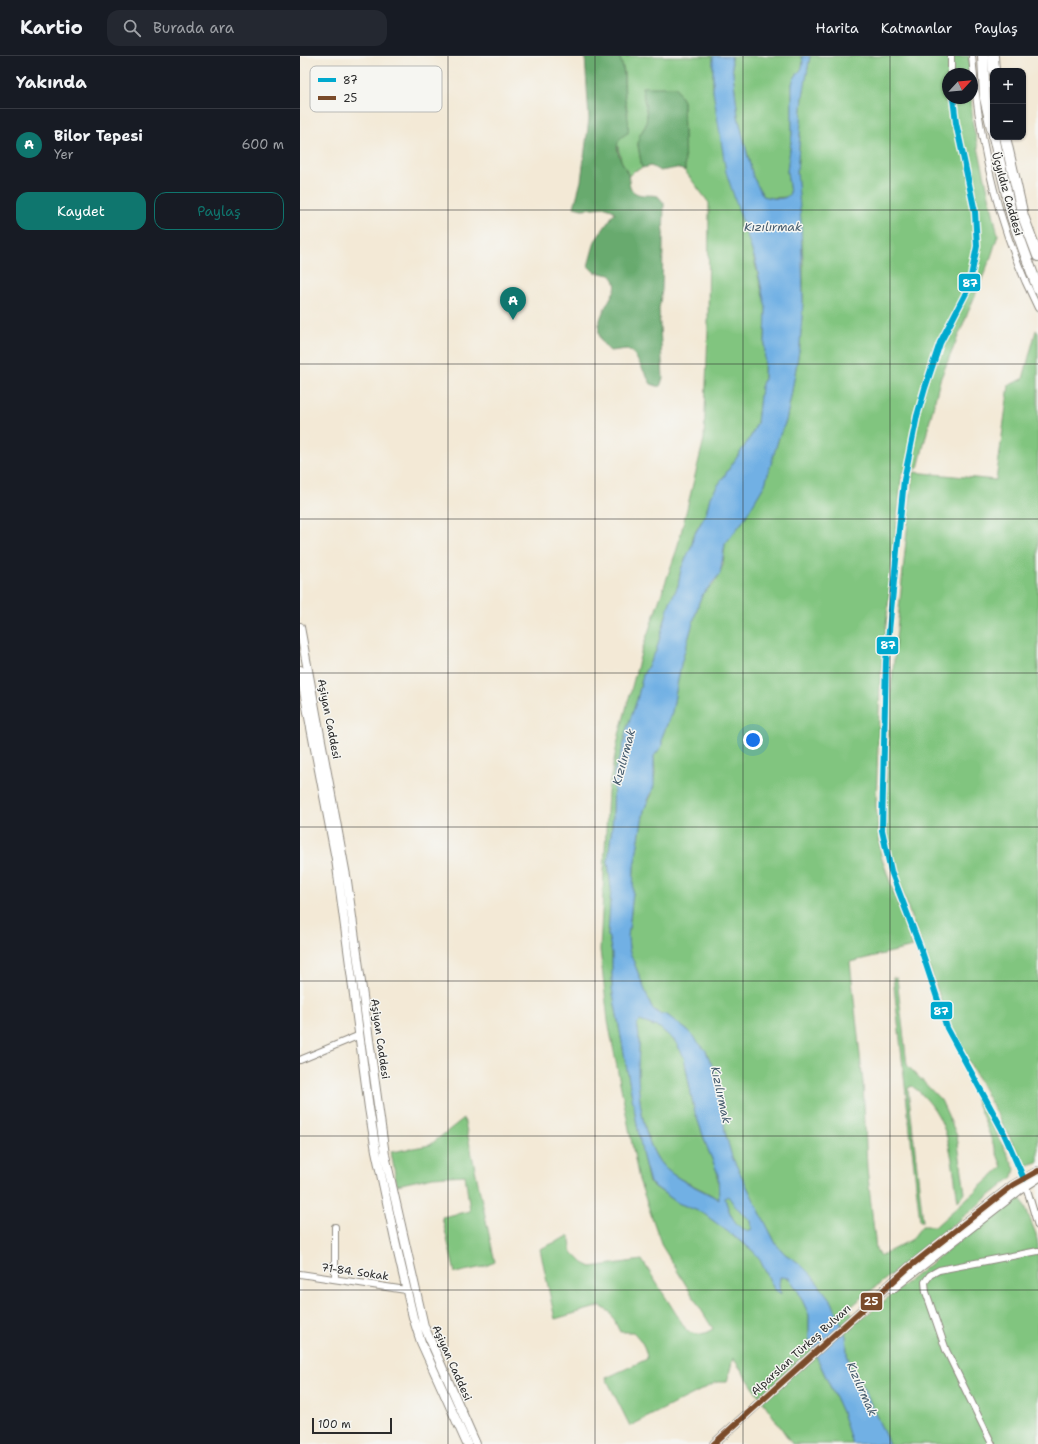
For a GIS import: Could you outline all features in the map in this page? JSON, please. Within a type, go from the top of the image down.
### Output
[{"type":"highway","points":[[983,56],[985,98],[990,119]]},
{"type":"highway","points":[[993,56],[994,68]]},
{"type":"highway","points":[[995,140],[1012,217],[1038,289]]},
{"type":"highway","points":[[1006,140],[1023,216],[1038,256]]},
{"type":"street","points":[[951,56],[951,68]]},
{"type":"street","name":"Üçyıldız Caddesi","points":[[972,56],[976,103],[994,195],[1018,263],[1038,308]]},
{"type":"street","points":[[954,104],[956,123],[975,212],[977,246],[969,287],[940,343],[925,388],[917,416],[904,480],[886,662],[882,830],[890,871],[922,952],[947,1028],[1002,1130],[1025,1183],[1038,1226]]},
{"type":"street","name":"Aşiyan Caddesi","points":[[300,627],[348,881],[385,1155],[424,1326],[476,1444]]},
{"type":"street","name":"Aşiyan Caddesi","points":[[300,670],[336,858],[376,1151],[406,1290],[420,1342],[467,1444]]},
{"type":"street","points":[[300,1060],[360,1035]]},
{"type":"street","name":"Alparslan Türkeş Bulvarı","points":[[1025,1183],[1038,1171]]},
{"type":"street","name":"Alparslan Türkeş Bulvarı","points":[[714,1444],[740,1423],[937,1244],[1013,1185],[1025,1183],[1038,1178]]},
{"type":"street","points":[[335,1227],[335,1279]]},
{"type":"street","points":[[992,1444],[946,1350],[926,1292],[925,1282],[930,1275],[939,1270],[1038,1251]]},
{"type":"street","name":"71-84. Sokak","points":[[300,1274],[406,1290]]},
{"type":"street","name":"Alparslan Türkeş Bulvarı","points":[[720,1444],[740,1423]]},
{"type":"green space","points":[[585,56],[619,56],[623,72],[628,133],[618,142],[618,152],[628,175],[632,190],[637,194],[658,196],[664,203],[662,290],[659,309],[663,378],[660,387],[651,384],[634,354],[627,349],[610,351],[600,338],[599,325],[603,311],[616,287],[614,280],[610,275],[594,272],[588,266],[595,241],[615,212],[607,207],[582,209],[574,207],[581,181],[589,119]]},
{"type":"green space","points":[[619,56],[713,56],[713,91],[766,308],[764,379],[761,387],[757,423],[750,438],[710,497],[706,514],[693,536],[692,545],[681,569],[678,586],[670,602],[656,651],[643,675],[637,700],[626,731],[623,748],[614,772],[613,817],[608,861],[611,889],[608,935],[612,953],[612,988],[649,1183],[678,1203],[703,1213],[752,1250],[759,1258],[774,1289],[781,1293],[779,1285],[780,1277],[789,1278],[798,1291],[809,1315],[809,1341],[842,1412],[852,1444],[792,1444],[733,1358],[727,1382],[717,1382],[630,1426],[606,1378],[647,1359],[643,1344],[633,1332],[620,1332],[610,1312],[600,1306],[555,1319],[540,1249],[569,1236],[572,1252],[583,1263],[591,1267],[642,1260],[687,1331],[694,1334],[700,1334],[706,1333],[713,1329],[662,1246],[639,1180],[608,1021],[600,950],[608,791],[619,735],[641,653],[677,549],[704,439],[708,330],[709,203],[685,171],[683,101],[642,87],[647,115],[646,125],[639,136],[638,145],[642,168],[634,171],[629,176],[621,160],[617,143],[628,114],[625,98],[624,71]]},
{"type":"green space","points":[[731,56],[802,56],[803,66],[793,80],[792,84],[792,134],[787,172],[790,193],[788,197],[771,198],[763,196],[753,177],[738,116]]},
{"type":"green space","points":[[810,56],[969,56],[970,68],[942,68],[942,104],[971,104],[973,125],[998,235],[991,257],[940,380],[918,468],[902,473],[880,683],[876,805],[881,856],[913,947],[850,962],[863,1083],[867,1168],[876,1249],[880,1256],[911,1240],[922,1226],[936,1226],[1002,1167],[967,1076],[1015,1169],[1013,1177],[848,1309],[859,1321],[955,1244],[1021,1197],[1036,1234],[1038,1245],[1038,1444],[889,1444],[865,1391],[850,1367],[847,1354],[846,1336],[832,1302],[812,1276],[799,1263],[785,1254],[776,1244],[732,1157],[725,1132],[721,1097],[713,1068],[706,1051],[688,1031],[667,1015],[658,1013],[652,1008],[629,950],[628,937],[633,893],[634,867],[644,810],[652,794],[655,773],[654,756],[662,746],[662,737],[672,712],[681,664],[699,602],[703,594],[716,581],[723,565],[725,544],[743,521],[765,484],[779,437],[786,421],[800,345],[803,301],[803,260],[797,171],[803,96]]},
{"type":"green space","points":[[642,87],[676,87],[683,101],[685,171],[677,168],[660,171],[651,166],[642,168],[638,145],[639,136],[646,125],[647,115]]},
{"type":"green space","points":[[1036,330],[1038,333],[1038,1162],[1025,1166],[951,1028],[890,858],[885,828],[890,699],[913,472],[996,480],[1009,385],[1023,379]]},
{"type":"green space","points":[[893,977],[897,978],[907,1065],[941,1100],[951,1122],[957,1136],[965,1193],[958,1201],[951,1152],[942,1123],[935,1110],[925,1097],[912,1086],[908,1088],[923,1221],[920,1221]]},
{"type":"green space","points":[[640,1021],[660,1028],[675,1041],[684,1057],[694,1109],[718,1174],[719,1200],[673,1175],[659,1161],[653,1150],[644,1124],[639,1096],[639,1042],[637,1024]]},
{"type":"green space","points":[[464,1118],[495,1262],[483,1267],[455,1273],[442,1217],[470,1211],[465,1175],[433,1177],[397,1185],[391,1152],[430,1145]]},
{"type":"green space","points":[[728,1195],[735,1206],[751,1221],[752,1229],[748,1231],[736,1223],[726,1203],[725,1198]]},
{"type":"water","name":"Kızılırmak","points":[[713,56],[731,56],[738,116],[753,177],[763,196],[778,199],[785,198],[790,193],[787,172],[792,134],[792,84],[793,80],[803,66],[802,56],[810,56],[803,96],[797,171],[801,221],[803,301],[800,345],[786,421],[779,437],[765,484],[743,521],[725,544],[720,574],[703,594],[699,602],[681,664],[672,712],[662,737],[662,746],[654,756],[654,786],[644,810],[634,867],[633,893],[628,937],[629,950],[652,1008],[658,1013],[667,1015],[688,1031],[706,1051],[713,1068],[721,1097],[725,1132],[732,1157],[776,1244],[785,1254],[799,1263],[812,1276],[832,1302],[846,1336],[847,1354],[850,1367],[865,1391],[889,1444],[852,1444],[842,1412],[809,1340],[809,1315],[798,1291],[789,1278],[780,1277],[779,1285],[781,1294],[774,1289],[759,1258],[752,1250],[703,1213],[678,1203],[650,1183],[643,1157],[612,988],[612,953],[608,935],[611,889],[608,861],[613,817],[614,772],[623,748],[626,731],[637,700],[643,675],[656,651],[670,602],[678,586],[681,569],[692,545],[693,537],[706,514],[710,497],[750,438],[757,423],[761,387],[764,379],[766,308],[756,263],[726,172],[713,91]],"holes":[[[640,1021],[660,1028],[675,1041],[684,1057],[694,1109],[718,1174],[719,1200],[672,1174],[659,1161],[653,1150],[644,1124],[639,1096],[639,1042],[637,1024]],[[728,1196],[735,1206],[751,1221],[752,1229],[748,1231],[736,1223],[726,1203],[725,1198]]]},
{"type":"transit line","name":"87","points":[[954,104],[956,123],[975,212],[977,246],[969,287],[940,343],[925,388],[917,416],[904,480],[886,661],[882,830],[891,871],[922,952],[947,1028],[1002,1129],[1024,1179]]},
{"type":"transit line","name":"25","points":[[714,1444],[908,1268],[1013,1185],[1038,1171]]},
{"type":"place","name":"Bilor Tepesi","points":[[513,320]]}]
